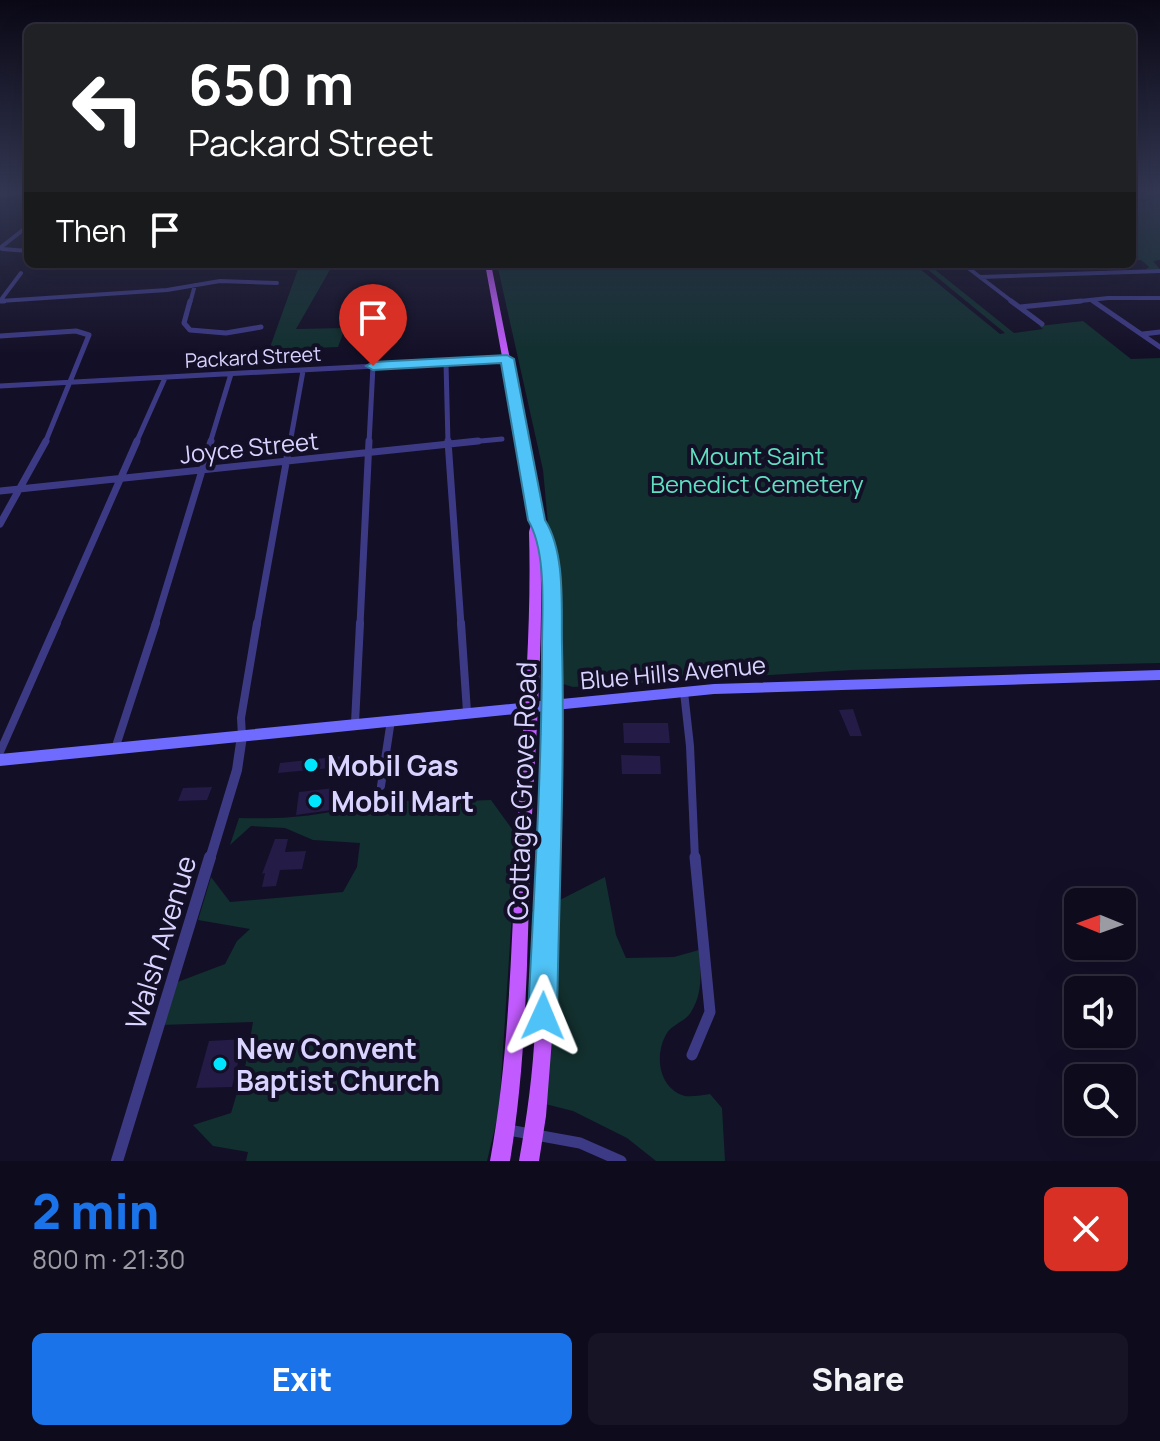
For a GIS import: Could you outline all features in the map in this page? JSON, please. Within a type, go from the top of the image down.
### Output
[{"type":"main road","name":"Cottage Grove Road","points":[[489,268],[537,520],[547,548],[551,597],[552,704],[543,1016],[534,1135],[529,1161]]},
{"type":"main road","name":"Cottage Grove Road","points":[[500,1161],[515,1036],[536,636],[534,532],[537,520]]},
{"type":"main road","name":"Blue Hills Avenue","points":[[0,760],[684,692],[817,684],[1160,675]]},
{"type":"street","points":[[0,248],[24,251]]},
{"type":"street","points":[[968,268],[1042,324]]},
{"type":"street","points":[[980,277],[1160,271]]},
{"type":"street","points":[[0,301],[21,273]]},
{"type":"street","points":[[0,301],[220,281],[277,283]]},
{"type":"street","points":[[195,285],[184,323],[190,330],[204,333],[247,331],[261,327]]},
{"type":"street","points":[[1020,307],[1160,298]]},
{"type":"street","points":[[1092,300],[1160,347]]},
{"type":"street","points":[[355,723],[373,366],[383,325]]},
{"type":"street","points":[[0,336],[84,332],[89,335],[73,383],[22,489],[0,524]]},
{"type":"street","points":[[1143,334],[1160,332]]},
{"type":"street","name":"Packard Street","points":[[0,386],[507,359]]},
{"type":"street","points":[[446,363],[467,712]]},
{"type":"street","points":[[242,736],[240,724],[247,680],[303,371]]},
{"type":"street","points":[[115,749],[130,709],[231,374]]},
{"type":"street","points":[[0,752],[165,378]]},
{"type":"street","name":"Joyce Street","points":[[0,491],[502,439]]},
{"type":"street","points":[[684,692],[690,746],[694,850],[710,1012],[692,1055]]},
{"type":"street","points":[[381,786],[391,720]]},
{"type":"street","name":"Walsh Avenue","points":[[117,1161],[237,770],[242,736]]},
{"type":"street","points":[[506,1130],[561,1137],[603,1150],[621,1161]]},
{"type":"green space","points":[[1136,247],[1160,247],[1160,260],[1153,261],[1160,269],[1146,269],[1149,267],[1136,260]]},
{"type":"green space","points":[[331,268],[296,329],[345,328],[338,347],[269,350],[298,269]]},
{"type":"green space","name":"Mount Saint Benedict Cemetery","points":[[498,268],[919,268],[1000,334],[1005,333],[926,268],[933,268],[1014,333],[1043,329],[1039,326],[1083,321],[1131,359],[1160,358],[1160,663],[852,670],[573,687],[563,684],[543,470]]},
{"type":"green space","points":[[391,795],[423,806],[448,796],[464,801],[491,800],[517,836],[499,1111],[487,1161],[246,1161],[248,1152],[213,1146],[193,1125],[231,1113],[246,1063],[253,1022],[160,1025],[175,983],[225,964],[237,941],[250,929],[198,920],[211,877],[230,902],[343,892],[357,867],[360,843],[313,840],[285,828],[251,826],[230,845],[239,818],[316,814]]},
{"type":"green space","points":[[605,877],[616,935],[626,958],[674,957],[699,950],[701,974],[698,998],[689,1015],[667,1033],[661,1051],[661,1069],[669,1086],[676,1092],[685,1096],[710,1094],[722,1108],[725,1161],[656,1161],[627,1138],[573,1111],[537,1102],[546,907]]},
{"type":"building","points":[[853,709],[862,736],[850,736],[839,710]]},
{"type":"building","points":[[623,723],[668,723],[670,743],[624,743]]},
{"type":"building","points":[[621,755],[660,756],[661,774],[622,774]]},
{"type":"building","name":"Mobil Gas","points":[[343,756],[342,767],[278,773],[280,763]]},
{"type":"building","points":[[212,787],[207,800],[178,801],[183,788]]},
{"type":"building","name":"Mobil Mart","points":[[334,788],[332,810],[296,815],[299,792]]},
{"type":"building","points":[[275,839],[288,839],[285,852],[306,851],[302,869],[280,870],[276,886],[262,887],[265,873],[262,874]]},
{"type":"building","name":"New Convent Baptist Church","points":[[244,1039],[232,1087],[196,1088],[209,1041]]},
{"type":"place","name":"Mobil Gas","points":[[311,765]]},
{"type":"place","name":"Mobil Mart","points":[[315,801]]},
{"type":"place","name":"New Convent Baptist Church","points":[[220,1064]]},
{"type":"route","points":[[373,366],[507,359],[537,520],[547,548],[553,633],[543,1016]]}]
